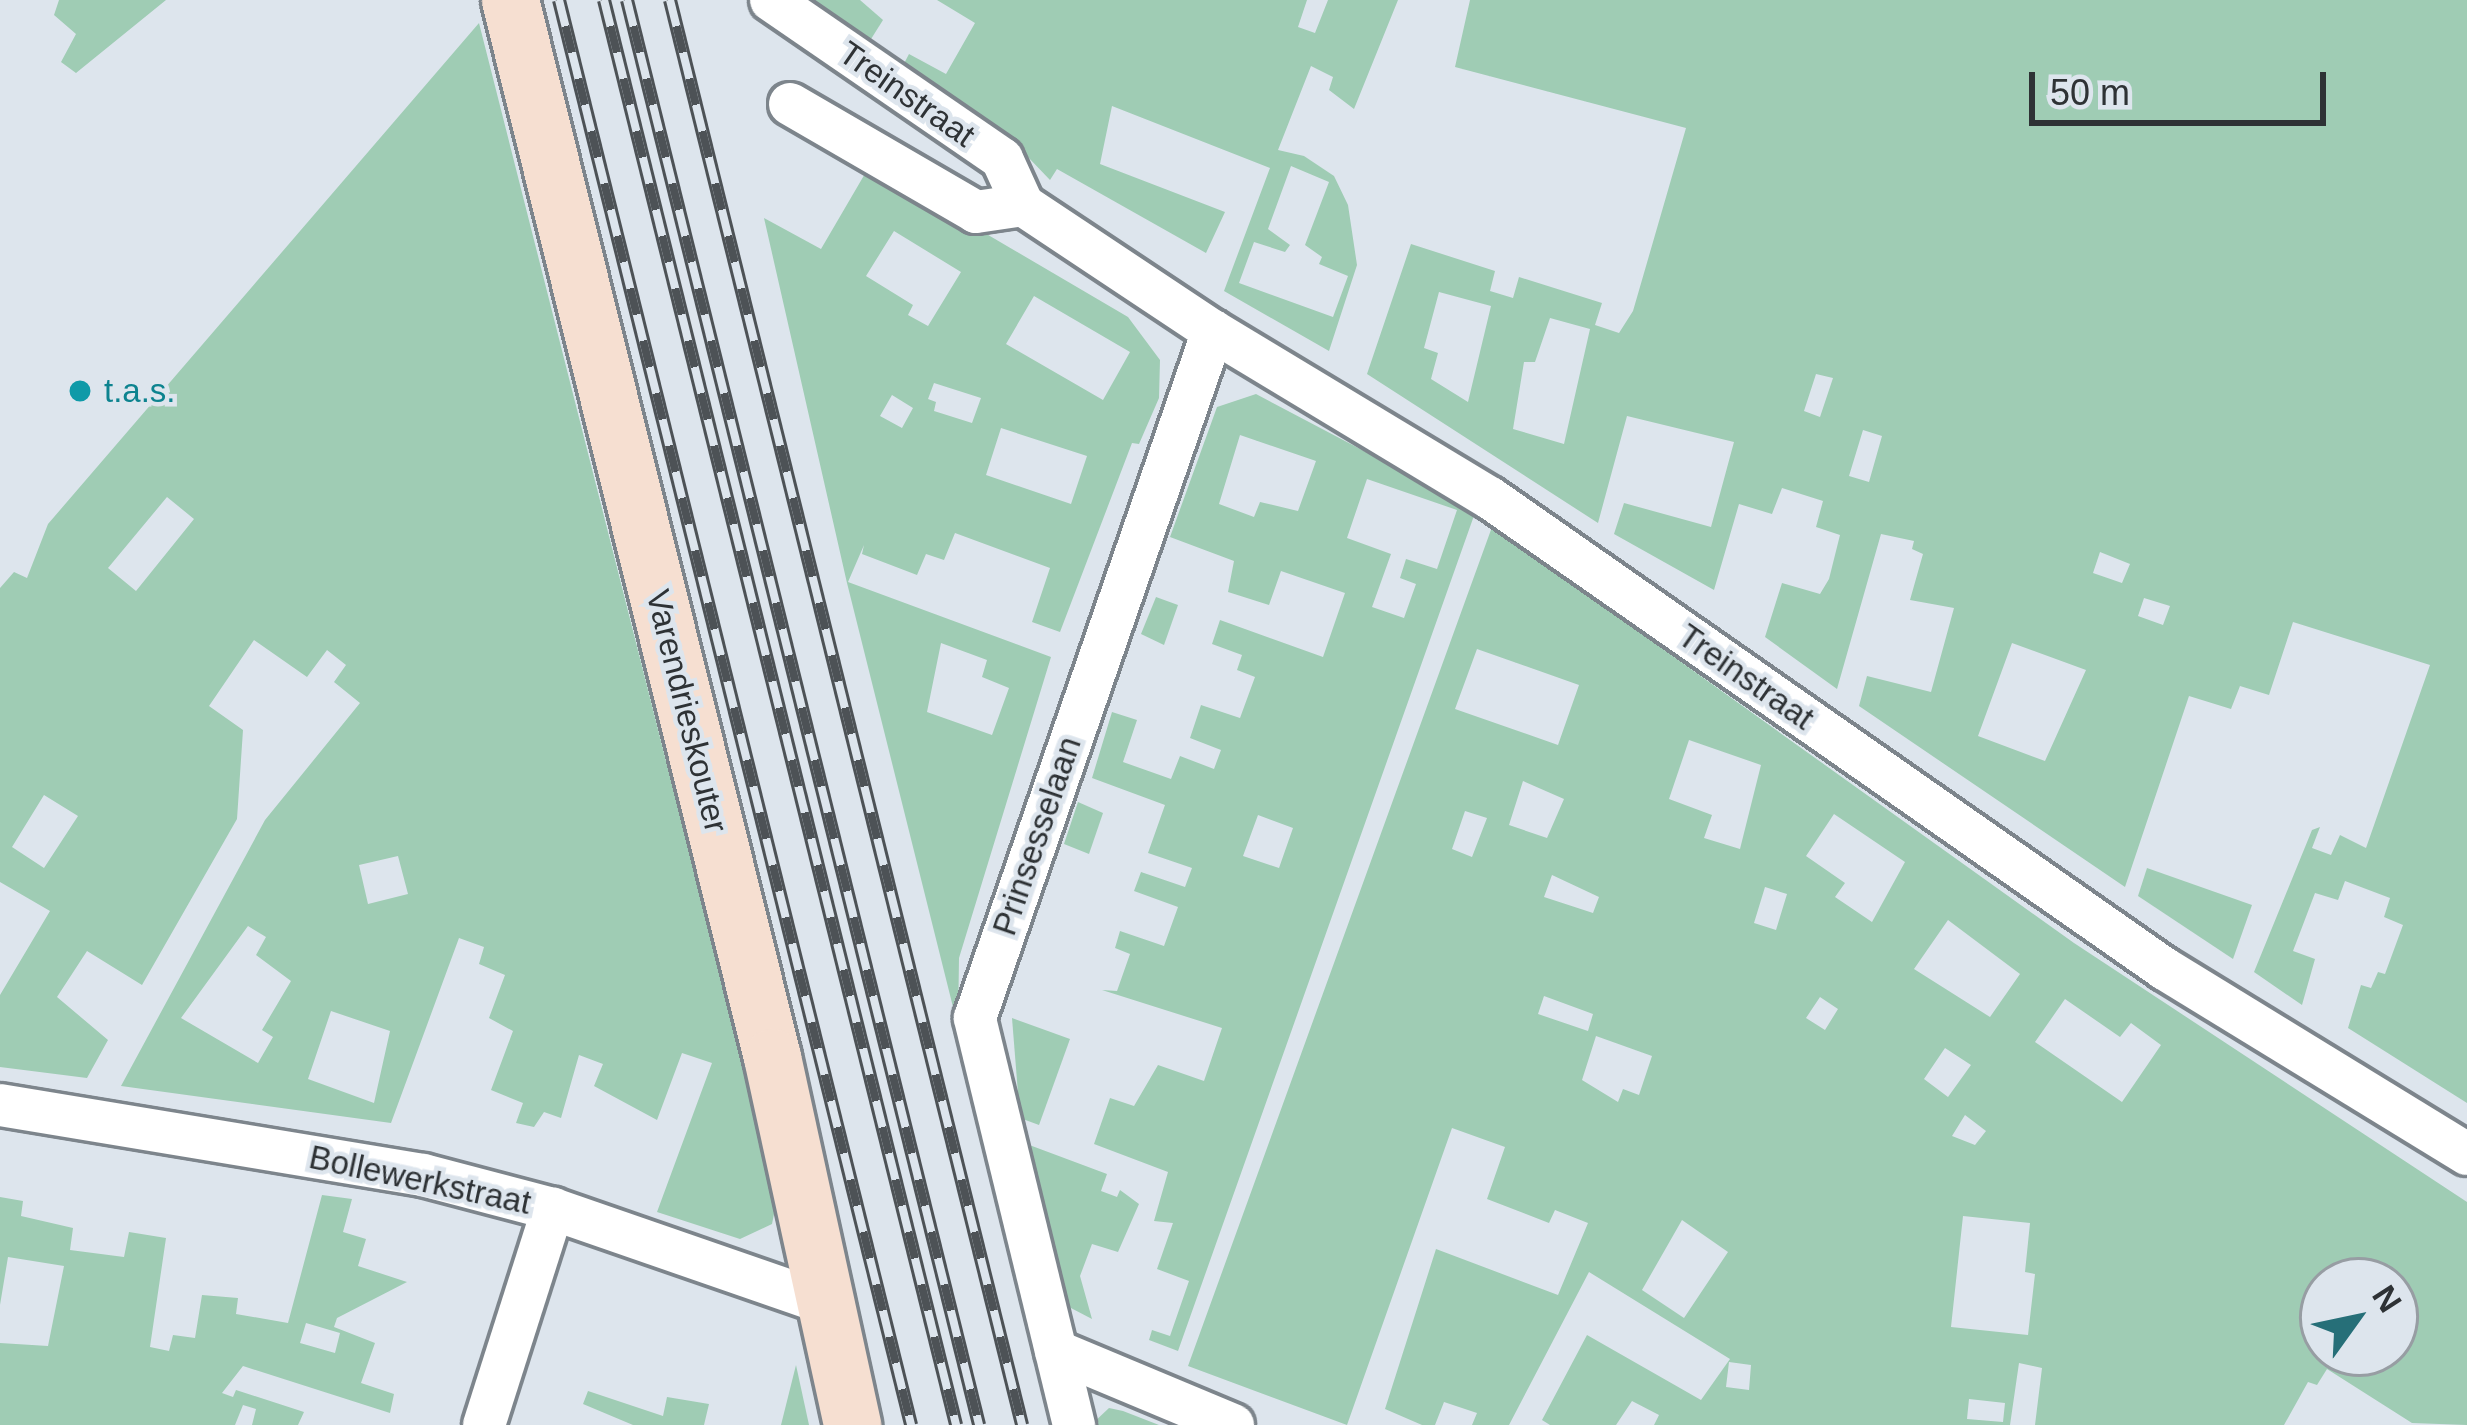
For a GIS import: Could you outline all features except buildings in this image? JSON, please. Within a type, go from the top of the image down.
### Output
[{"type":"street","name":"Varendrieskouter","points":[[510,0],[828,1304],[852,1425]]},
{"type":"street","name":"Treinstraat","points":[[771,0],[1002,159],[1023,205],[1213,332],[1490,498],[2165,969],[2467,1154]]},
{"type":"street","name":"Treinstraat","points":[[790,104],[976,212],[1023,205]]},
{"type":"street","name":"Prinsesselaan","points":[[1074,1425],[975,1018],[1213,332]]},
{"type":"street","name":"Bollewerkstraat","points":[[0,1105],[423,1175],[553,1209],[828,1304]]},
{"type":"street","points":[[484,1425],[553,1209]]},
{"type":"street","points":[[1056,1351],[1233,1425]]},
{"type":"green space","points":[[59,0],[166,0],[76,73],[61,62],[76,34],[54,15]]},
{"type":"green space","points":[[796,0],[860,0],[883,20],[866,47]]},
{"type":"green space","points":[[937,0],[1307,0],[1298,27],[1315,33],[1328,0],[1398,0],[1354,109],[1329,90],[1333,77],[1311,66],[1278,150],[1304,156],[1334,176],[1348,205],[1357,265],[1329,351],[1224,291],[1270,168],[1112,106],[1100,164],[1225,212],[1206,253],[1057,169],[1050,180],[1027,156],[898,75],[909,54],[946,74],[975,23]],"holes":[[[1291,166],[1329,182],[1305,245],[1322,257],[1319,264],[1348,276],[1333,317],[1239,283],[1254,242],[1285,252],[1290,245],[1268,229]]]},
{"type":"green space","points":[[1470,0],[2467,0],[2467,1103],[2348,1028],[2361,985],[2371,988],[2378,972],[2385,974],[2403,925],[2384,917],[2390,898],[2345,881],[2338,900],[2315,893],[2293,951],[2315,959],[2302,1005],[2254,972],[2312,830],[2320,827],[2312,848],[2331,855],[2340,835],[2366,848],[2430,665],[2293,622],[2269,695],[2240,686],[2231,709],[2189,696],[2125,887],[1859,706],[1867,676],[1931,692],[1954,608],[1910,600],[1923,554],[1912,549],[1914,541],[1881,534],[1837,689],[1765,637],[1782,583],[1820,594],[1829,579],[1840,535],[1816,527],[1823,501],[1782,488],[1772,514],[1739,504],[1714,590],[1614,534],[1624,503],[1711,527],[1734,442],[1627,416],[1598,523],[1367,374],[1411,244],[1495,271],[1490,291],[1513,298],[1519,277],[1602,303],[1595,325],[1619,333],[1633,311],[1686,128],[1455,67]],"holes":[[[1439,292],[1491,306],[1468,402],[1431,379],[1438,353],[1424,348]],[[1550,318],[1590,329],[1564,444],[1513,429],[1524,362],[1535,362]],[[1816,374],[1833,378],[1820,417],[1804,411]],[[1863,430],[1882,436],[1869,482],[1849,476]],[[2100,552],[2130,564],[2122,583],[2093,573]],[[2144,598],[2170,606],[2163,625],[2138,616]],[[2012,643],[2086,670],[2045,761],[1978,736]]]},
{"type":"green space","points":[[479,23],[777,1199],[772,1224],[740,1239],[657,1212],[712,1063],[682,1053],[657,1120],[594,1086],[603,1064],[579,1055],[561,1118],[544,1112],[534,1127],[516,1123],[523,1103],[491,1090],[513,1031],[489,1018],[505,975],[479,964],[484,947],[459,938],[391,1123],[121,1086],[265,820],[360,703],[334,682],[346,665],[327,650],[307,677],[254,640],[209,706],[243,730],[237,819],[142,985],[87,951],[57,997],[108,1040],[87,1078],[0,1067],[0,995],[50,911],[0,882],[0,588],[14,572],[27,578],[48,524]],"holes":[[[167,497],[194,519],[136,591],[108,568]],[[44,795],[78,816],[44,868],[12,847]],[[398,856],[408,894],[368,904],[359,865]],[[248,926],[266,937],[256,955],[291,981],[262,1030],[273,1037],[258,1063],[181,1018]],[[331,1011],[390,1031],[374,1103],[308,1079]]]},
{"type":"green space","points":[[840,148],[1128,317],[1160,360],[1159,398],[1139,444],[1132,443],[1060,632],[1032,622],[1050,568],[955,533],[944,560],[926,554],[917,575],[862,554],[864,545],[848,582],[1051,657],[959,958],[958,1027],[847,583],[764,218],[821,249],[866,172]],"holes":[[[894,231],[961,272],[928,326],[908,315],[913,305],[866,276]],[[1034,296],[1130,352],[1103,400],[1006,344]],[[934,383],[981,398],[972,423],[934,411],[936,402],[928,399]],[[892,395],[913,408],[902,428],[880,416]],[[1001,428],[1087,456],[1071,504],[986,475]],[[941,643],[987,660],[982,677],[1009,688],[992,735],[927,712]]]},
{"type":"green space","points":[[1256,394],[1476,510],[1178,1351],[1149,1340],[1152,1330],[1170,1336],[1189,1281],[1157,1269],[1173,1223],[1154,1221],[1168,1172],[1094,1144],[1110,1098],[1134,1106],[1158,1065],[1204,1081],[1222,1028],[1102,990],[1117,991],[1130,954],[1115,948],[1120,931],[1164,946],[1178,907],[1134,891],[1141,872],[1185,887],[1192,868],[1148,853],[1165,805],[1092,778],[1112,712],[1137,720],[1123,762],[1171,779],[1180,756],[1214,769],[1221,750],[1190,738],[1201,705],[1240,718],[1255,677],[1237,670],[1242,655],[1212,644],[1220,620],[1323,657],[1345,593],[1281,571],[1269,605],[1228,592],[1234,561],[1170,537],[1217,407]],"holes":[[[1240,435],[1316,461],[1298,511],[1260,502],[1254,517],[1219,504]],[[1367,479],[1457,510],[1437,569],[1406,559],[1400,578],[1416,584],[1404,618],[1372,607],[1391,554],[1347,538]],[[1258,815],[1293,828],[1279,868],[1243,856]]]},
{"type":"green space","points":[[1492,527],[2074,943],[2467,1202],[2467,1425],[2412,1423],[2340,1377],[2419,1377],[2419,1257],[2299,1257],[2299,1377],[2322,1377],[2317,1385],[2308,1382],[2284,1425],[2035,1425],[2042,1368],[2019,1363],[2010,1425],[1654,1425],[1659,1415],[1632,1401],[1616,1425],[1550,1425],[1542,1420],[1587,1335],[1701,1400],[1730,1359],[1589,1272],[1509,1425],[1472,1425],[1477,1413],[1444,1402],[1435,1425],[1422,1425],[1385,1409],[1436,1249],[1558,1295],[1588,1223],[1555,1210],[1549,1223],[1487,1199],[1505,1147],[1452,1128],[1347,1425],[1188,1366]],"holes":[[[1477,649],[1579,685],[1558,745],[1455,709]],[[1689,740],[1761,765],[1740,849],[1704,838],[1712,815],[1669,799]],[[1523,781],[1564,799],[1547,838],[1509,825]],[[1465,811],[1487,818],[1472,857],[1452,849]],[[1834,814],[1905,862],[1872,922],[1835,897],[1845,883],[1806,856]],[[1552,875],[1599,897],[1593,913],[1544,897]],[[1765,887],[1787,894],[1776,930],[1754,923]],[[1948,920],[2020,974],[1990,1017],[1914,969]],[[1544,996],[1593,1014],[1588,1031],[1538,1014]],[[1820,997],[1838,1009],[1825,1030],[1806,1018]],[[2065,999],[2120,1037],[2131,1023],[2161,1045],[2122,1102],[2035,1042]],[[1596,1036],[1652,1056],[1639,1095],[1623,1089],[1618,1102],[1582,1080]],[[1945,1048],[1971,1065],[1948,1097],[1924,1079]],[[1965,1115],[1986,1131],[1975,1145],[1952,1136]],[[1963,1216],[2030,1223],[2025,1272],[2035,1274],[2028,1335],[1951,1327]],[[1682,1220],[1728,1252],[1684,1318],[1642,1290]],[[1729,1362],[1751,1365],[1749,1390],[1726,1387]],[[1969,1399],[2005,1403],[2003,1422],[1967,1419]]]},
{"type":"green space","points":[[1156,597],[1178,605],[1164,645],[1141,634]]},
{"type":"green space","points":[[1078,802],[1103,813],[1089,854],[1064,844]]},
{"type":"green space","points":[[2147,868],[2252,905],[2233,959],[2138,896]]},
{"type":"green space","points":[[1012,1018],[1070,1039],[1039,1125],[1020,1118]]},
{"type":"green space","points":[[1024,1143],[1107,1174],[1101,1191],[1117,1197],[1120,1190],[1139,1204],[1118,1252],[1092,1244],[1080,1276],[1092,1319],[1069,1307]]},
{"type":"green space","points":[[322,1195],[352,1199],[343,1232],[366,1239],[358,1266],[407,1282],[337,1318],[334,1327],[375,1343],[361,1383],[394,1394],[390,1413],[243,1366],[222,1393],[233,1397],[236,1390],[304,1412],[298,1425],[252,1425],[256,1409],[243,1405],[235,1425],[0,1425],[0,1343],[48,1346],[64,1266],[8,1257],[0,1305],[0,1197],[23,1201],[21,1216],[73,1228],[70,1250],[124,1257],[129,1232],[166,1238],[150,1347],[169,1351],[173,1335],[195,1338],[202,1295],[238,1298],[236,1314],[288,1323]],"holes":[[[306,1323],[340,1333],[335,1353],[300,1343]]]},
{"type":"green space","points":[[796,1365],[809,1425],[781,1425]]},
{"type":"green space","points":[[588,1391],[663,1416],[667,1397],[709,1404],[704,1425],[633,1425],[583,1404]]},
{"type":"green space","points":[[1109,1408],[1123,1411],[1159,1425],[1091,1425]]},
{"type":"railway","points":[[559,0],[911,1425]]},
{"type":"railway","points":[[604,0],[956,1425]]},
{"type":"railway","points":[[627,0],[979,1425]]},
{"type":"railway","points":[[670,0],[1022,1425]]},
{"type":"place","name":"t.a.s.","points":[[80,391]]}]
